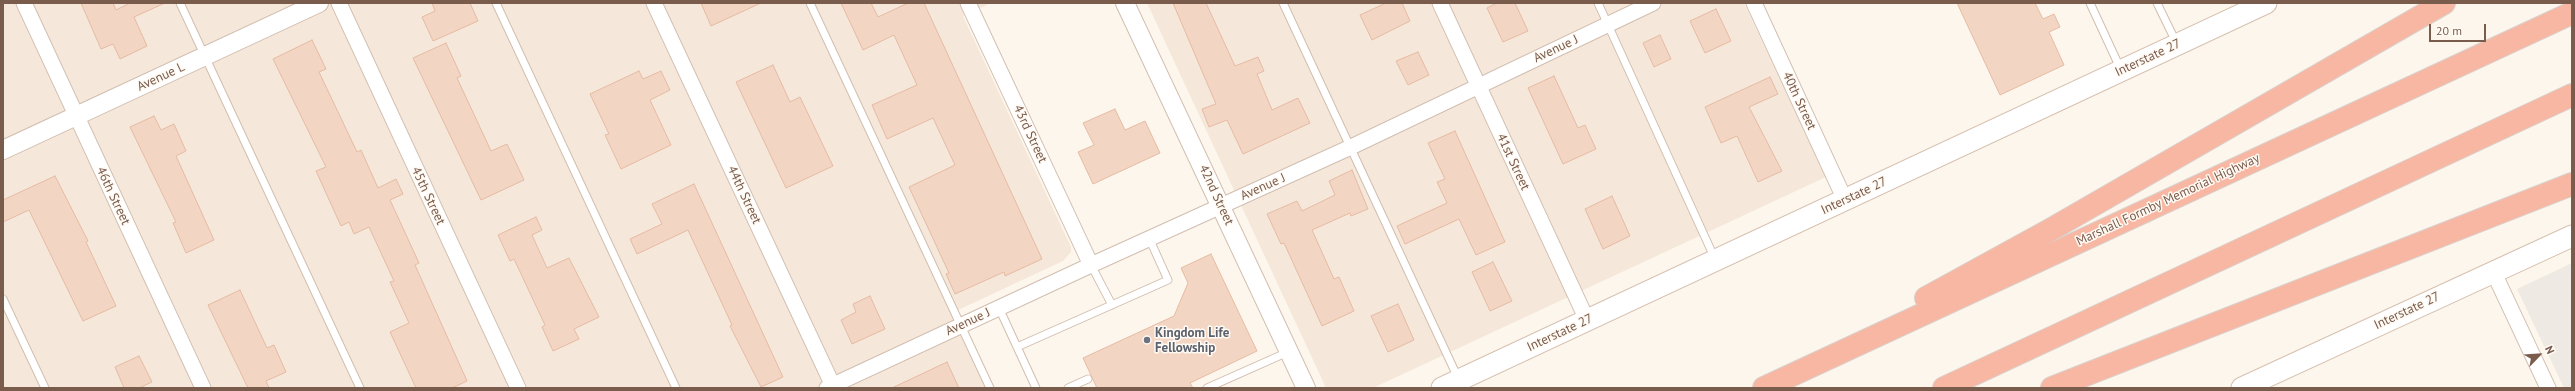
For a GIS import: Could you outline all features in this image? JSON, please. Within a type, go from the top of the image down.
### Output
[{"type":"highway","points":[[1763,388],[2050,230],[2444,3]]},
{"type":"highway","name":"Marshall Formby Memorial Highway","points":[[1763,388],[2572,12]]},
{"type":"highway","points":[[1944,388],[2572,95]]},
{"type":"highway","points":[[2052,388],[2572,184]]},
{"type":"main road","name":"Interstate 27","points":[[1451,384],[2266,3]]},
{"type":"main road","name":"Interstate 27","points":[[2242,388],[2493,271],[2572,236]]},
{"type":"street","name":"46th Street","points":[[24,3],[203,388]]},
{"type":"street","name":"Avenue L","points":[[3,150],[319,3]]},
{"type":"street","name":"45th Street","points":[[339,3],[518,388]]},
{"type":"street","name":"44th Street","points":[[654,3],[831,387]]},
{"type":"street","name":"43rd Street","points":[[968,3],[1091,265]]},
{"type":"street","name":"42nd Street","points":[[1126,3],[1305,388]]},
{"type":"street","name":"41st Street","points":[[1440,3],[1587,320]]},
{"type":"street","name":"Avenue J","points":[[831,387],[1149,238],[1351,147],[1478,85],[1653,3]]},
{"type":"street","name":"40th Street","points":[[1754,3],[1845,200]]},
{"type":"street","points":[[2493,271],[2548,388]]},
{"type":"lane","points":[[180,3],[360,388]]},
{"type":"lane","points":[[496,3],[676,388]]},
{"type":"lane","points":[[810,3],[962,325],[990,388]]},
{"type":"lane","points":[[1283,3],[1351,147],[1451,384]]},
{"type":"lane","points":[[1598,3],[1716,260]]},
{"type":"lane","points":[[2090,3],[2122,70]]},
{"type":"lane","points":[[2157,3],[2177,44]]},
{"type":"lane","points":[[1017,347],[1168,280],[1149,238]]},
{"type":"lane","points":[[1091,265],[1112,305]]},
{"type":"lane","points":[[3,299],[45,388]]},
{"type":"lane","points":[[999,308],[1036,388]]},
{"type":"lane","points":[[1207,388],[1288,352]]},
{"type":"lane","points":[[1068,388],[1088,378]]},
{"type":"shaded area","points":[[3,3],[991,3],[963,16],[1071,247],[1071,252],[1063,261],[954,312],[989,388],[3,388]]},
{"type":"shaded area","points":[[1147,3],[1744,3],[1826,177],[1373,388],[1326,388]]},
{"type":"shaded area","points":[[2572,263],[2572,388],[2564,388],[2517,289]]},
{"type":"building","points":[[81,3],[113,3],[116,10],[130,3],[165,3],[134,17],[147,46],[120,59],[113,44],[101,49]]},
{"type":"building","points":[[432,3],[470,3],[478,21],[433,41],[422,17],[435,11]]},
{"type":"building","points":[[701,3],[761,3],[711,26]]},
{"type":"building","points":[[841,3],[871,3],[878,17],[908,3],[924,3],[1042,259],[1005,276],[1004,272],[955,294],[946,274],[949,273],[909,187],[955,165],[933,118],[887,139],[872,105],[917,85],[894,35],[863,50]]},
{"type":"building","points":[[1173,3],[1206,3],[1235,66],[1258,57],[1264,71],[1257,74],[1272,110],[1298,98],[1310,123],[1243,154],[1227,120],[1209,127],[1202,109],[1216,104]]},
{"type":"building","points":[[1386,3],[1402,3],[1410,21],[1372,40],[1360,15]]},
{"type":"building","points":[[1497,3],[1515,3],[1528,31],[1503,42],[1487,8]]},
{"type":"building","points":[[1957,3],[2035,3],[2043,19],[2054,14],[2060,27],[2049,32],[2064,65],[2000,95]]},
{"type":"building","points":[[1716,9],[1731,41],[1705,53],[1690,21]]},
{"type":"building","points":[[1660,35],[1671,59],[1654,67],[1643,43]]},
{"type":"building","points":[[312,40],[326,69],[319,72],[357,152],[361,150],[378,188],[396,179],[403,194],[390,200],[419,263],[415,265],[467,381],[452,388],[416,388],[390,332],[409,323],[390,282],[394,281],[369,227],[354,234],[349,222],[341,226],[316,171],[326,167],[273,59]]},
{"type":"building","points":[[446,43],[461,76],[457,78],[491,151],[507,144],[524,180],[481,200],[413,58]]},
{"type":"building","points":[[1418,52],[1429,75],[1408,85],[1396,61]]},
{"type":"building","points":[[773,65],[790,102],[800,97],[833,166],[786,188],[736,82]]},
{"type":"building","points":[[639,71],[643,79],[661,71],[670,90],[650,100],[671,145],[621,169],[605,135],[609,134],[590,94]]},
{"type":"building","points":[[1554,76],[1578,128],[1585,125],[1596,149],[1563,164],[1528,88]]},
{"type":"building","points":[[1770,77],[1778,94],[1749,107],[1782,171],[1758,182],[1737,136],[1721,143],[1705,107]]},
{"type":"building","points":[[1115,109],[1125,130],[1145,121],[1160,153],[1093,184],[1078,152],[1094,145],[1083,123]]},
{"type":"building","points":[[154,116],[161,130],[174,124],[186,151],[176,156],[214,240],[186,253],[173,223],[176,222],[130,127]]},
{"type":"building","points":[[1455,131],[1505,242],[1476,255],[1459,219],[1405,244],[1397,226],[1447,203],[1437,182],[1445,179],[1428,143]]},
{"type":"building","points":[[1352,170],[1368,209],[1351,216],[1350,213],[1312,230],[1334,279],[1339,277],[1354,311],[1322,326],[1284,243],[1281,244],[1267,214],[1297,201],[1302,211],[1335,195],[1329,181]]},
{"type":"building","points":[[55,176],[88,241],[86,242],[116,306],[83,321],[29,210],[3,222],[3,200]]},
{"type":"building","points":[[694,184],[783,377],[761,387],[730,326],[732,325],[688,230],[637,254],[630,239],[662,224],[652,204]]},
{"type":"building","points":[[1612,196],[1630,236],[1603,249],[1585,209]]},
{"type":"building","points":[[536,217],[542,230],[532,235],[547,268],[569,258],[599,317],[574,329],[579,339],[553,351],[542,327],[545,325],[514,259],[510,261],[498,235]]},
{"type":"building","points":[[1211,254],[1257,351],[1190,383],[1193,388],[1097,388],[1083,358],[1174,316],[1188,283],[1181,268]]},
{"type":"building","points":[[1493,262],[1512,301],[1490,311],[1472,272]]},
{"type":"building","points":[[240,290],[267,348],[274,345],[286,372],[266,381],[269,388],[248,388],[208,305]]},
{"type":"building","points":[[870,296],[885,329],[852,344],[841,320],[856,312],[853,304]]},
{"type":"building","points":[[1398,304],[1414,340],[1388,352],[1371,316]]},
{"type":"building","points":[[139,356],[152,382],[139,388],[124,388],[115,367]]},
{"type":"building","points":[[947,362],[959,388],[892,388]]},
{"type":"place","name":"Kingdom Life Fellowship","points":[[1147,340]]}]
